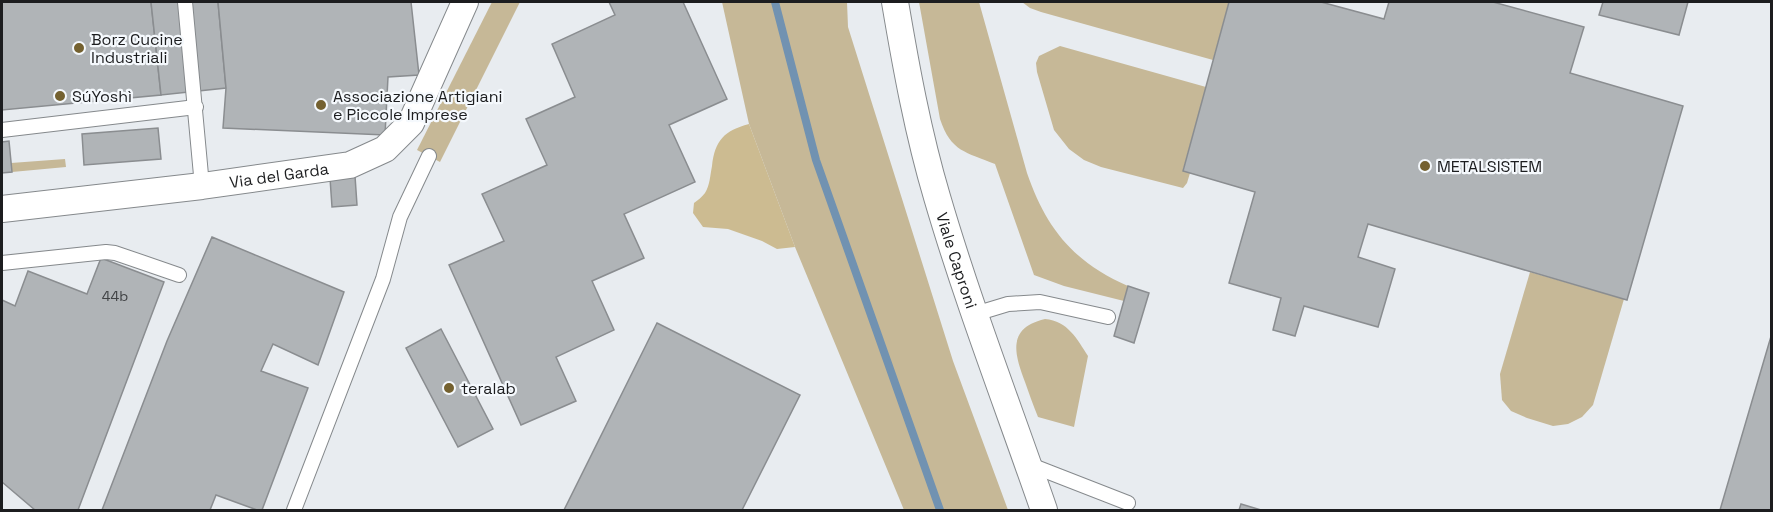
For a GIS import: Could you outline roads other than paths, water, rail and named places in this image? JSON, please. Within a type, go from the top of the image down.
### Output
[{"type":"street","name":"Via del Garda","points":[[2,209],[202,186],[350,165],[385,149],[411,123],[465,2]]},
{"type":"street","name":"Viale Caproni","points":[[895,2],[908,79],[940,206],[975,314],[1044,510]]},
{"type":"lane","points":[[185,2],[202,186]]},
{"type":"lane","points":[[2,130],[196,107]]},
{"type":"lane","points":[[294,510],[383,279],[400,217],[429,156]]},
{"type":"lane","points":[[2,263],[106,252],[179,275]]},
{"type":"lane","points":[[975,314],[1008,304],[1040,302],[1108,317]]},
{"type":"lane","points":[[1028,464],[1128,503]]},
{"type":"waterway","points":[[775,2],[816,160],[940,510]]},
{"type":"place","name":"Borz Cucine Industriali","points":[[79,48]]},
{"type":"place","name":"SúYoshì","points":[[60,96]]},
{"type":"place","name":"Associazione Artigiani e Piccole Imprese","points":[[321,105]]},
{"type":"place","name":"METALSISTEM","points":[[1425,166]]},
{"type":"place","name":"teralab","points":[[449,388]]}]
